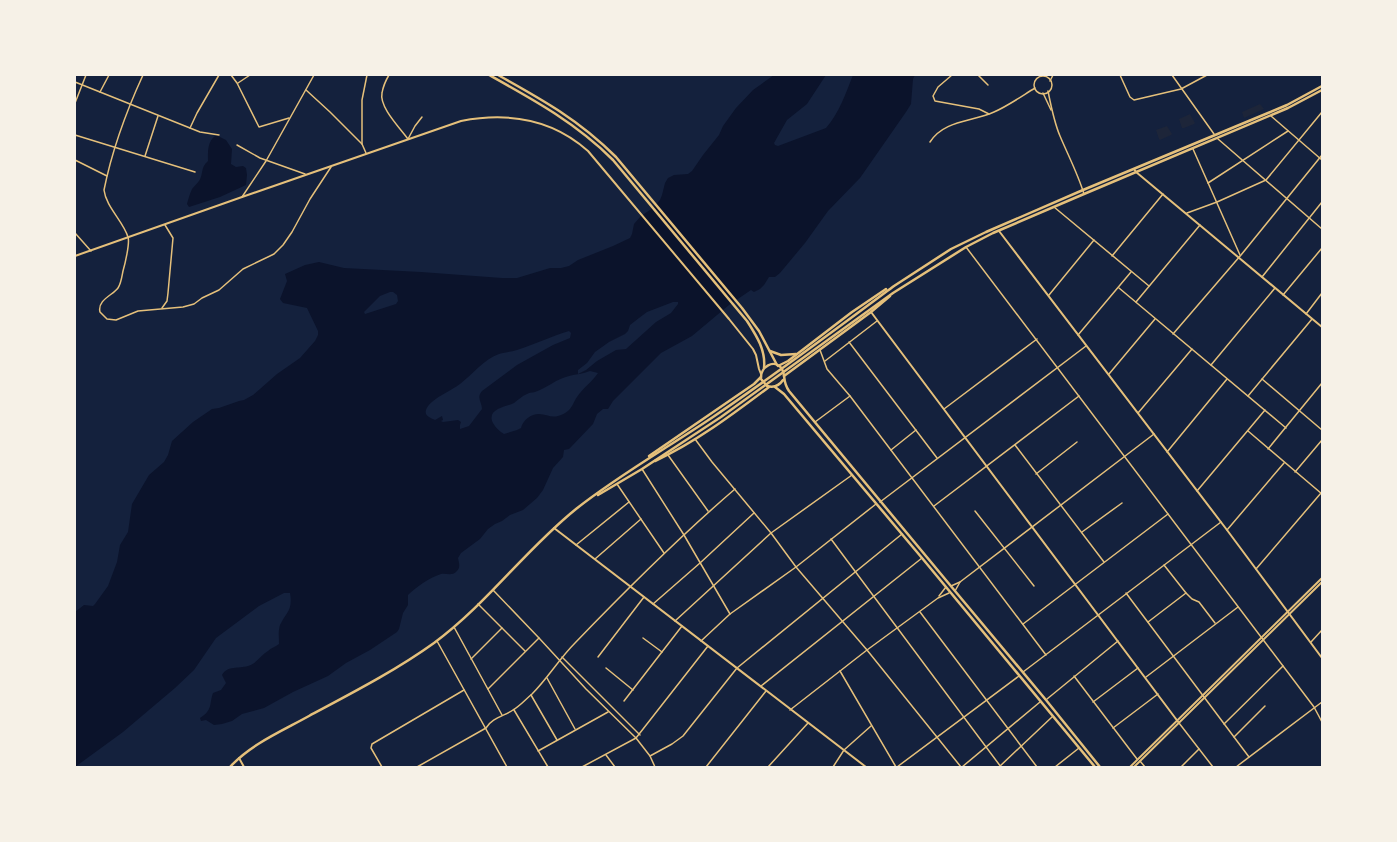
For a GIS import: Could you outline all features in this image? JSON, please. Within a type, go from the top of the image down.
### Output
[{"type":"main road","points":[[490,75],[552,111],[580,130],[613,160],[739,311],[752,328],[760,342],[764,354],[764,368],[761,376],[748,389],[653,452],[644,461]]},
{"type":"main road","points":[[498,75],[554,107],[587,131],[616,157],[742,308],[759,331],[778,366],[782,370],[784,376],[783,380],[778,386],[769,387],[727,418],[668,455],[647,465]]},
{"type":"main road","points":[[593,497],[642,469],[737,406],[893,293],[966,247],[999,230],[1193,149],[1269,115],[1322,86]]},
{"type":"main road","points":[[764,368],[770,364],[778,366],[788,361],[852,312],[952,249],[978,235],[1215,135],[1288,108],[1322,90]]},
{"type":"main road","points":[[230,767],[239,757],[268,738],[372,682],[410,660],[437,641],[493,590],[554,528],[576,510],[607,486],[738,400],[894,286]]},
{"type":"main road","points":[[784,376],[887,300],[893,293]]},
{"type":"main road","points":[[770,351],[785,355],[797,354]]},
{"type":"main road","points":[[761,376],[764,383],[769,387]]},
{"type":"main road","points":[[783,380],[789,391],[1023,672],[1100,767]]},
{"type":"main road","points":[[775,387],[784,394],[876,503],[1042,701],[1095,767]]},
{"type":"street","points":[[75,103],[86,75]]},
{"type":"street","points":[[100,92],[109,75]]},
{"type":"street","points":[[143,75],[129,104],[115,147],[104,190],[105,195],[129,238],[119,287],[109,294],[100,306],[100,312],[107,319],[112,321],[138,311],[183,307],[194,304],[202,298],[219,290],[243,269],[274,254],[287,238],[313,194],[332,166]]},
{"type":"street","points":[[190,128],[219,75]]},
{"type":"street","points":[[232,75],[259,127],[289,118]]},
{"type":"street","points":[[237,83],[250,75]]},
{"type":"street","points":[[242,197],[266,161],[314,75]]},
{"type":"street","points":[[362,144],[362,100],[367,75]]},
{"type":"street","points":[[389,75],[382,93],[382,98],[387,112],[408,139]]},
{"type":"street","points":[[952,75],[936,90],[933,96],[935,101],[980,109],[989,114]]},
{"type":"street","points":[[978,75],[988,84]]},
{"type":"street","points":[[1050,81],[1053,75]]},
{"type":"street","points":[[1120,75],[1130,97],[1134,100],[1181,89],[1207,75]]},
{"type":"street","points":[[1172,75],[1215,135],[1322,229]]},
{"type":"street","points":[[1043,94],[1051,87],[1050,81],[1047,76],[1038,76],[1034,82],[1035,88],[1043,94],[1052,111]]},
{"type":"street","points":[[75,82],[200,132],[219,135]]},
{"type":"street","points":[[930,142],[938,134],[954,123],[989,114],[1035,88]]},
{"type":"street","points":[[306,90],[362,144],[366,153]]},
{"type":"street","points":[[1048,91],[1059,135],[1074,167],[1084,194]]},
{"type":"street","points":[[1187,213],[1217,202],[1266,180],[1322,112]]},
{"type":"street","points":[[1269,115],[1322,160]]},
{"type":"street","points":[[145,156],[158,116]]},
{"type":"street","points":[[408,139],[422,117]]},
{"type":"street","points":[[75,256],[460,121],[477,118],[509,117],[523,119],[543,124],[574,140],[585,148],[604,169],[755,353],[761,376]]},
{"type":"street","points":[[1208,183],[1288,131]]},
{"type":"street","points":[[75,135],[195,172]]},
{"type":"street","points":[[237,145],[266,161],[306,175]]},
{"type":"street","points":[[1193,149],[1240,256]]},
{"type":"street","points":[[1173,334],[1240,256],[1322,155]]},
{"type":"street","points":[[75,160],[107,176]]},
{"type":"street","points":[[1134,169],[1200,225],[1240,256],[1262,277],[1322,327]]},
{"type":"street","points":[[1112,256],[1163,194]]},
{"type":"street","points":[[1262,277],[1322,202]]},
{"type":"street","points":[[1054,207],[1149,286]]},
{"type":"street","points":[[162,308],[167,301],[173,238],[165,225]]},
{"type":"street","points":[[1136,303],[1200,225]]},
{"type":"street","points":[[999,230],[1221,522],[1322,658]]},
{"type":"street","points":[[75,233],[91,251]]},
{"type":"street","points":[[1049,295],[1094,240]]},
{"type":"street","points":[[966,247],[1283,666],[1314,708],[1322,722]]},
{"type":"street","points":[[1283,295],[1322,248]]},
{"type":"street","points":[[1078,335],[1131,272]]},
{"type":"street","points":[[1119,288],[1286,428]]},
{"type":"street","points":[[1211,366],[1275,288]]},
{"type":"street","points":[[1306,314],[1322,293]]},
{"type":"street","points":[[871,312],[1213,767]]},
{"type":"street","points":[[1248,396],[1312,318]]},
{"type":"street","points":[[1109,374],[1155,319]]},
{"type":"street","points":[[825,361],[877,321]]},
{"type":"street","points":[[944,409],[1036,339]]},
{"type":"street","points":[[849,342],[937,459]]},
{"type":"street","points":[[880,502],[1087,346]]},
{"type":"street","points":[[820,350],[825,361],[826,369],[850,396],[1046,655]]},
{"type":"street","points":[[1138,413],[1192,350]]},
{"type":"street","points":[[1167,452],[1227,379]]},
{"type":"street","points":[[1262,379],[1322,430]]},
{"type":"street","points":[[1268,449],[1322,383]]},
{"type":"street","points":[[815,422],[850,396]]},
{"type":"street","points":[[933,506],[1079,396]]},
{"type":"street","points":[[1197,491],[1265,410]]},
{"type":"street","points":[[891,450],[916,430]]},
{"type":"street","points":[[1248,431],[1321,494],[1256,569]]},
{"type":"street","points":[[950,586],[960,582],[1154,434]]},
{"type":"street","points":[[695,438],[712,462],[735,488],[796,567],[867,650],[961,767],[1042,701]]},
{"type":"street","points":[[1295,472],[1322,440]]},
{"type":"street","points":[[1036,474],[1077,442]]},
{"type":"street","points":[[1015,444],[1036,474],[1104,562]]},
{"type":"street","points":[[668,455],[708,511]]},
{"type":"street","points":[[1227,530],[1284,462]]},
{"type":"street","points":[[642,469],[684,535],[730,614]]},
{"type":"street","points":[[675,621],[771,533],[852,475]]},
{"type":"street","points":[[617,484],[665,553]]},
{"type":"street","points":[[417,767],[486,728],[490,723],[514,710],[547,678],[562,657],[630,586],[708,511],[735,488]]},
{"type":"street","points":[[576,545],[630,502]]},
{"type":"street","points":[[1081,533],[1122,502]]},
{"type":"street","points":[[701,641],[730,614],[796,567],[876,503]]},
{"type":"street","points":[[975,510],[1034,586]]},
{"type":"street","points":[[653,604],[754,513]]},
{"type":"street","points":[[1022,624],[1168,514]]},
{"type":"street","points":[[595,559],[641,519]]},
{"type":"street","points":[[1023,672],[1221,522]]},
{"type":"street","points":[[554,528],[766,692],[866,767]]},
{"type":"street","points":[[650,756],[683,736],[736,668],[902,534]]},
{"type":"street","points":[[831,539],[1000,767],[1054,716]]},
{"type":"street","points":[[761,687],[922,558]]},
{"type":"street","points":[[1164,565],[1186,593],[1192,599],[1199,602],[1216,623]]},
{"type":"street","points":[[1288,614],[1322,578]]},
{"type":"street","points":[[954,591],[960,582]]},
{"type":"street","points":[[1130,767],[1139,760],[1322,582]]},
{"type":"street","points":[[938,598],[946,587]]},
{"type":"street","points":[[493,590],[608,712],[636,738],[650,756],[655,767]]},
{"type":"street","points":[[790,710],[867,650],[938,598],[950,592]]},
{"type":"street","points":[[1148,622],[1186,593]]},
{"type":"street","points":[[1126,594],[1249,757]]},
{"type":"street","points":[[598,657],[644,597]]},
{"type":"street","points":[[478,604],[525,652]]},
{"type":"street","points":[[1145,677],[1238,606]]},
{"type":"street","points":[[920,612],[1037,767]]},
{"type":"street","points":[[624,700],[682,626]]},
{"type":"street","points":[[454,627],[502,716]]},
{"type":"street","points":[[472,659],[502,628]]},
{"type":"street","points":[[1310,642],[1322,630]]},
{"type":"street","points":[[488,689],[539,638]]},
{"type":"street","points":[[643,638],[662,652]]},
{"type":"street","points":[[437,641],[507,767]]},
{"type":"street","points":[[1046,700],[1118,642]]},
{"type":"street","points":[[582,767],[636,738],[708,646]]},
{"type":"street","points":[[562,657],[640,734]]},
{"type":"street","points":[[1224,724],[1283,666]]},
{"type":"street","points":[[606,668],[632,690]]},
{"type":"street","points":[[1093,702],[1138,668]]},
{"type":"street","points":[[840,671],[897,767],[1020,675]]},
{"type":"street","points":[[1074,676],[1113,728],[1145,767]]},
{"type":"street","points":[[547,678],[575,729]]},
{"type":"street","points":[[586,689],[589,685]]},
{"type":"street","points":[[382,767],[371,748],[372,744],[464,690]]},
{"type":"street","points":[[706,767],[766,692]]},
{"type":"street","points":[[531,694],[557,740]]},
{"type":"street","points":[[1113,728],[1158,694]]},
{"type":"street","points":[[1236,767],[1322,702]]},
{"type":"street","points":[[1234,737],[1265,706]]},
{"type":"street","points":[[514,710],[548,767]]},
{"type":"street","points":[[538,751],[575,729],[608,712]]},
{"type":"street","points":[[768,767],[808,723]]},
{"type":"street","points":[[833,767],[844,750],[872,726]]},
{"type":"street","points":[[1055,767],[1079,748]]},
{"type":"street","points":[[1181,767],[1200,749]]},
{"type":"street","points":[[606,755],[615,767]]},
{"type":"street","points":[[239,757],[244,767]]},
{"type":"street","points":[[1134,767],[1139,760]]},
{"type":"shaded area","points":[[774,75],[826,75],[807,104],[787,120],[774,143],[778,146],[826,128],[831,122],[845,96],[853,75],[915,75],[913,79],[911,104],[906,112],[860,178],[828,211],[805,243],[780,273],[775,277],[769,277],[760,289],[754,292],[751,290],[729,305],[692,336],[661,353],[613,401],[608,409],[603,409],[597,414],[593,424],[569,449],[564,450],[563,457],[553,468],[543,490],[537,498],[523,510],[510,515],[488,529],[480,539],[461,553],[458,558],[459,567],[456,572],[451,574],[441,574],[432,578],[408,595],[408,605],[403,613],[397,632],[370,650],[346,663],[328,676],[293,692],[264,708],[242,714],[232,721],[222,724],[214,725],[206,720],[201,721],[200,718],[210,707],[213,693],[221,690],[226,683],[222,675],[224,672],[230,669],[251,665],[270,649],[279,644],[280,625],[291,604],[290,593],[284,593],[259,606],[216,638],[194,670],[175,688],[123,732],[75,767],[75,612],[84,605],[93,606],[108,586],[117,562],[120,545],[128,532],[132,504],[149,475],[164,462],[168,455],[172,441],[193,422],[212,409],[244,400],[253,395],[277,374],[300,358],[315,341],[318,331],[307,308],[283,303],[280,299],[287,281],[285,274],[305,265],[319,262],[344,268],[502,278],[517,278],[550,268],[569,266],[578,260],[630,238],[634,224],[660,200],[668,178],[674,175],[688,174],[692,171],[719,135],[723,126],[736,108],[753,90]],"holes":[[[393,292],[397,295],[398,301],[396,304],[365,314],[364,312],[380,296]],[[673,302],[678,302],[671,313],[656,322],[626,349],[616,350],[578,374],[578,370],[587,363],[595,352],[609,342],[625,334],[630,325],[647,312]],[[569,331],[571,333],[570,338],[553,345],[517,365],[482,391],[479,396],[482,409],[469,426],[460,429],[461,422],[458,420],[443,422],[441,421],[443,420],[442,416],[435,420],[426,414],[426,410],[432,402],[460,384],[483,363],[493,357]],[[590,371],[598,373],[579,394],[568,411],[564,414],[559,416],[539,414],[533,415],[525,420],[521,428],[504,434],[493,423],[492,415],[498,409],[514,403],[525,395],[539,390],[560,379]]]},
{"type":"shaded area","points":[[1260,104],[1264,109],[1244,118],[1242,112]]},
{"type":"shaded area","points":[[1190,114],[1195,123],[1182,128],[1179,119]]},
{"type":"shaded area","points":[[1167,126],[1172,134],[1160,140],[1156,130]]},
{"type":"shaded area","points":[[216,135],[226,140],[232,149],[231,164],[236,167],[243,166],[246,168],[246,185],[220,197],[189,207],[187,204],[192,189],[198,182],[204,166],[208,161],[208,150],[211,141]]},
{"type":"shaded area","points":[[769,367],[777,367],[782,372],[780,383],[777,385],[769,385],[764,380],[764,372]]}]
